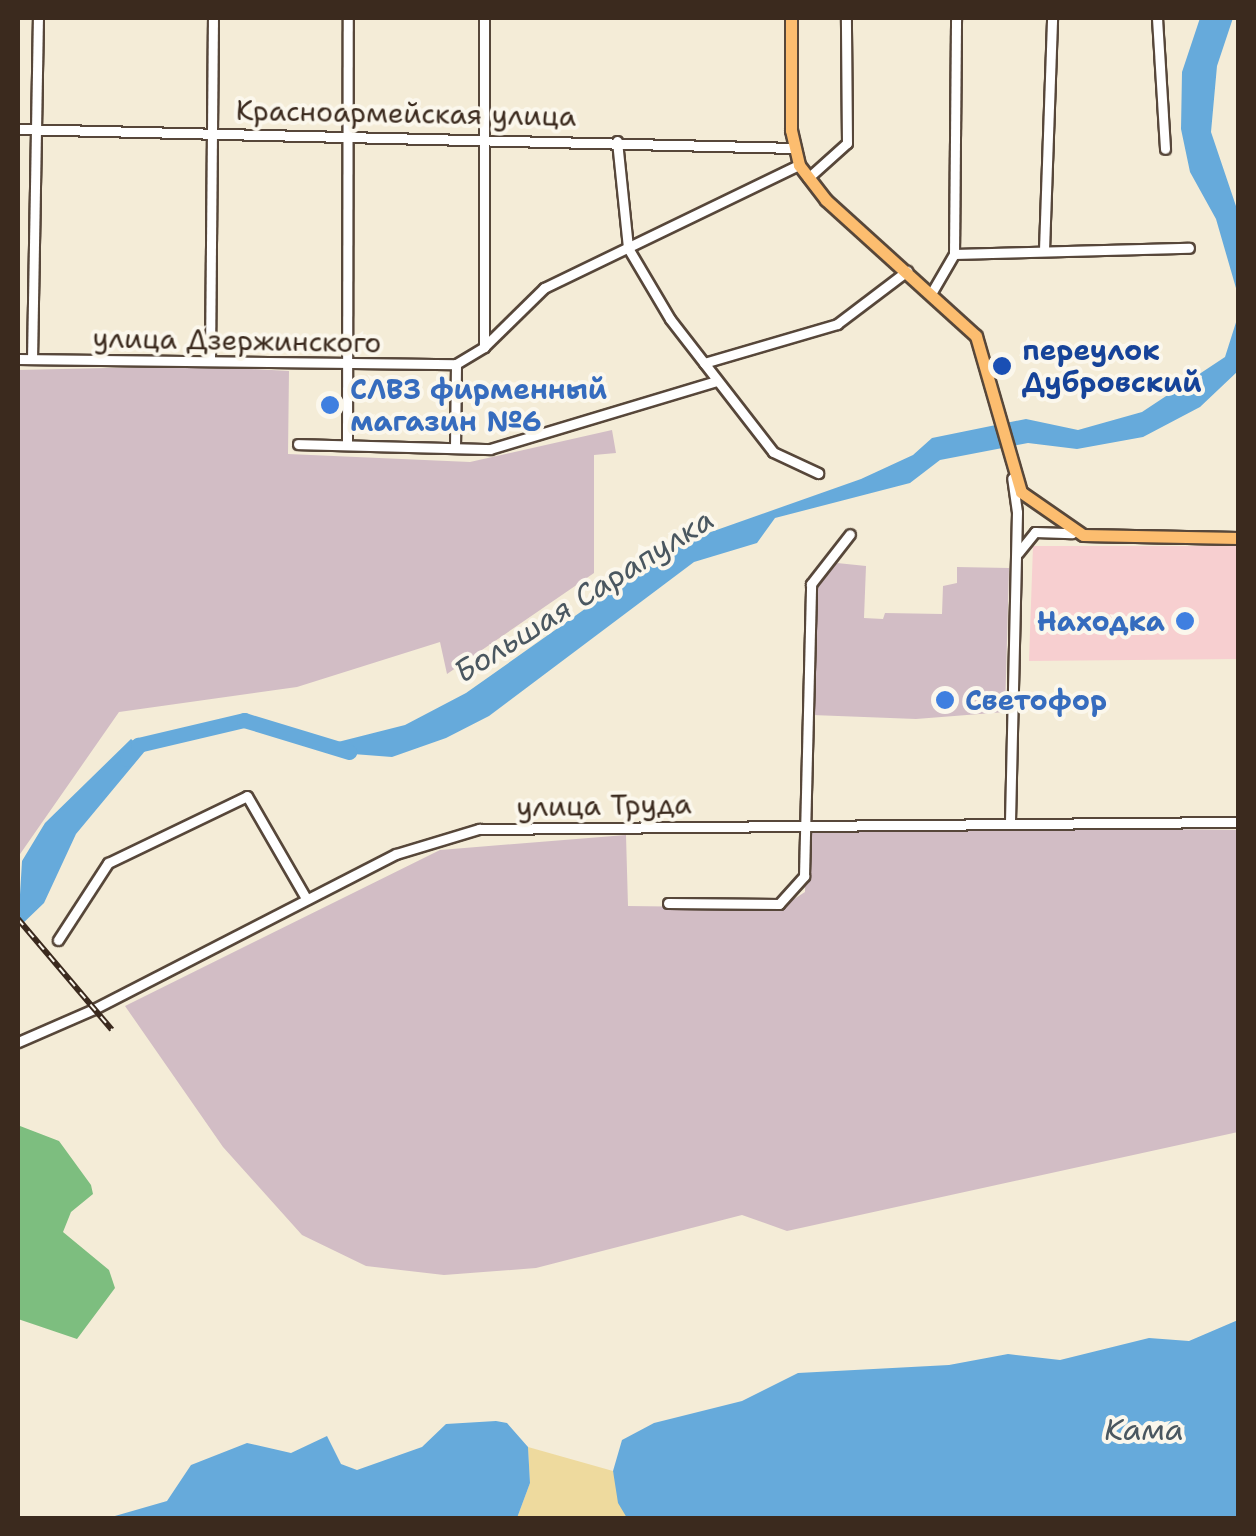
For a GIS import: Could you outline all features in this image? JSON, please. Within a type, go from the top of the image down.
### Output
[{"type":"main road","points":[[792,18],[793,148],[799,165],[808,178],[976,336],[996,401],[1010,471],[1034,506],[1072,532],[1238,538]]},
{"type":"street","points":[[32,359],[38,18]]},
{"type":"street","points":[[210,360],[213,18]]},
{"type":"street","points":[[347,445],[348,18]]},
{"type":"street","points":[[484,18],[484,347]]},
{"type":"street","points":[[808,178],[846,143],[846,18]]},
{"type":"street","points":[[932,292],[954,254],[956,18]]},
{"type":"street","points":[[1044,250],[1052,18]]},
{"type":"street","points":[[1157,18],[1165,149]]},
{"type":"street","name":"Красноармейская улица","points":[[18,129],[348,132],[793,148]]},
{"type":"street","points":[[618,141],[628,248],[716,381],[774,452],[818,473]]},
{"type":"street","points":[[456,447],[456,364],[484,347],[544,288],[799,165]]},
{"type":"street","points":[[954,254],[1189,248]]},
{"type":"street","points":[[704,363],[836,324],[907,271]]},
{"type":"street","name":"улица Дзержинского","points":[[18,359],[456,364]]},
{"type":"street","points":[[298,444],[490,449],[618,415],[716,381]]},
{"type":"street","points":[[1010,471],[1016,560],[1010,821]]},
{"type":"street","points":[[1016,560],[1035,532],[1072,532]]},
{"type":"street","points":[[668,903],[779,904],[804,876],[811,584],[850,534]]},
{"type":"street","points":[[58,940],[108,863],[247,796],[306,898]]},
{"type":"street","name":"улица Труда","points":[[18,1042],[94,1010],[396,854],[478,829],[1010,821],[1238,822]]},
{"type":"shaded area","points":[[196,366],[289,371],[288,454],[470,462],[612,430],[616,453],[594,455],[594,573],[447,674],[440,642],[297,687],[119,712],[18,857],[18,370]]},
{"type":"shaded area","points":[[1033,546],[1238,546],[1238,659],[1029,661]]},
{"type":"shaded area","points":[[837,563],[866,566],[864,618],[883,619],[885,613],[942,614],[943,586],[957,583],[957,567],[1009,568],[1005,712],[916,719],[812,715],[817,587]]},
{"type":"shaded area","points":[[1008,827],[1238,830],[1238,1132],[787,1231],[742,1215],[536,1268],[444,1275],[366,1266],[302,1235],[223,1147],[125,1006],[440,850],[626,835],[628,906],[780,908],[805,892],[806,831]]},
{"type":"green space","points":[[18,1117],[20,1126],[59,1141],[91,1185],[93,1194],[71,1212],[63,1232],[109,1270],[115,1288],[77,1339],[18,1319]]},
{"type":"sand","points":[[528,1447],[613,1471],[627,1518],[517,1518],[530,1483]]},
{"type":"water","points":[[1200,18],[1233,18],[1217,66],[1211,132],[1238,212],[1238,295],[1216,219],[1190,172],[1181,129],[1182,72]]},
{"type":"water","points":[[1238,316],[1238,371],[1200,407],[1143,437],[1077,449],[1028,443],[940,460],[910,483],[775,518],[757,543],[694,562],[489,716],[446,738],[392,757],[327,752],[330,744],[405,725],[466,693],[677,544],[861,479],[913,455],[932,438],[1026,419],[1078,430],[1142,412],[1225,357]]},
{"type":"water","points":[[131,739],[145,751],[76,834],[44,903],[18,928],[22,861],[45,823]]},
{"type":"water","name":"Кама","points":[[1238,1320],[1238,1518],[627,1518],[618,1503],[613,1471],[622,1440],[654,1423],[742,1401],[798,1373],[949,1365],[1008,1354],[1060,1360],[1149,1338],[1189,1341]]},
{"type":"water","points":[[507,1423],[528,1447],[530,1483],[517,1518],[108,1518],[167,1501],[191,1465],[247,1443],[291,1453],[327,1436],[341,1464],[357,1470],[422,1447],[446,1424]]},
{"type":"waterway","name":"Большая Сарапулка","points":[[127,759],[138,745],[244,720],[349,752]]},
{"type":"railway","points":[[18,919],[112,1030]]},
{"type":"place","name":"переулок Дубровский","points":[[1002,366]]},
{"type":"place","name":"СЛВЗ фирменный магазин №6","points":[[330,405]]},
{"type":"place","name":"Находка","points":[[1185,621]]},
{"type":"place","name":"Светофор","points":[[945,700]]}]
